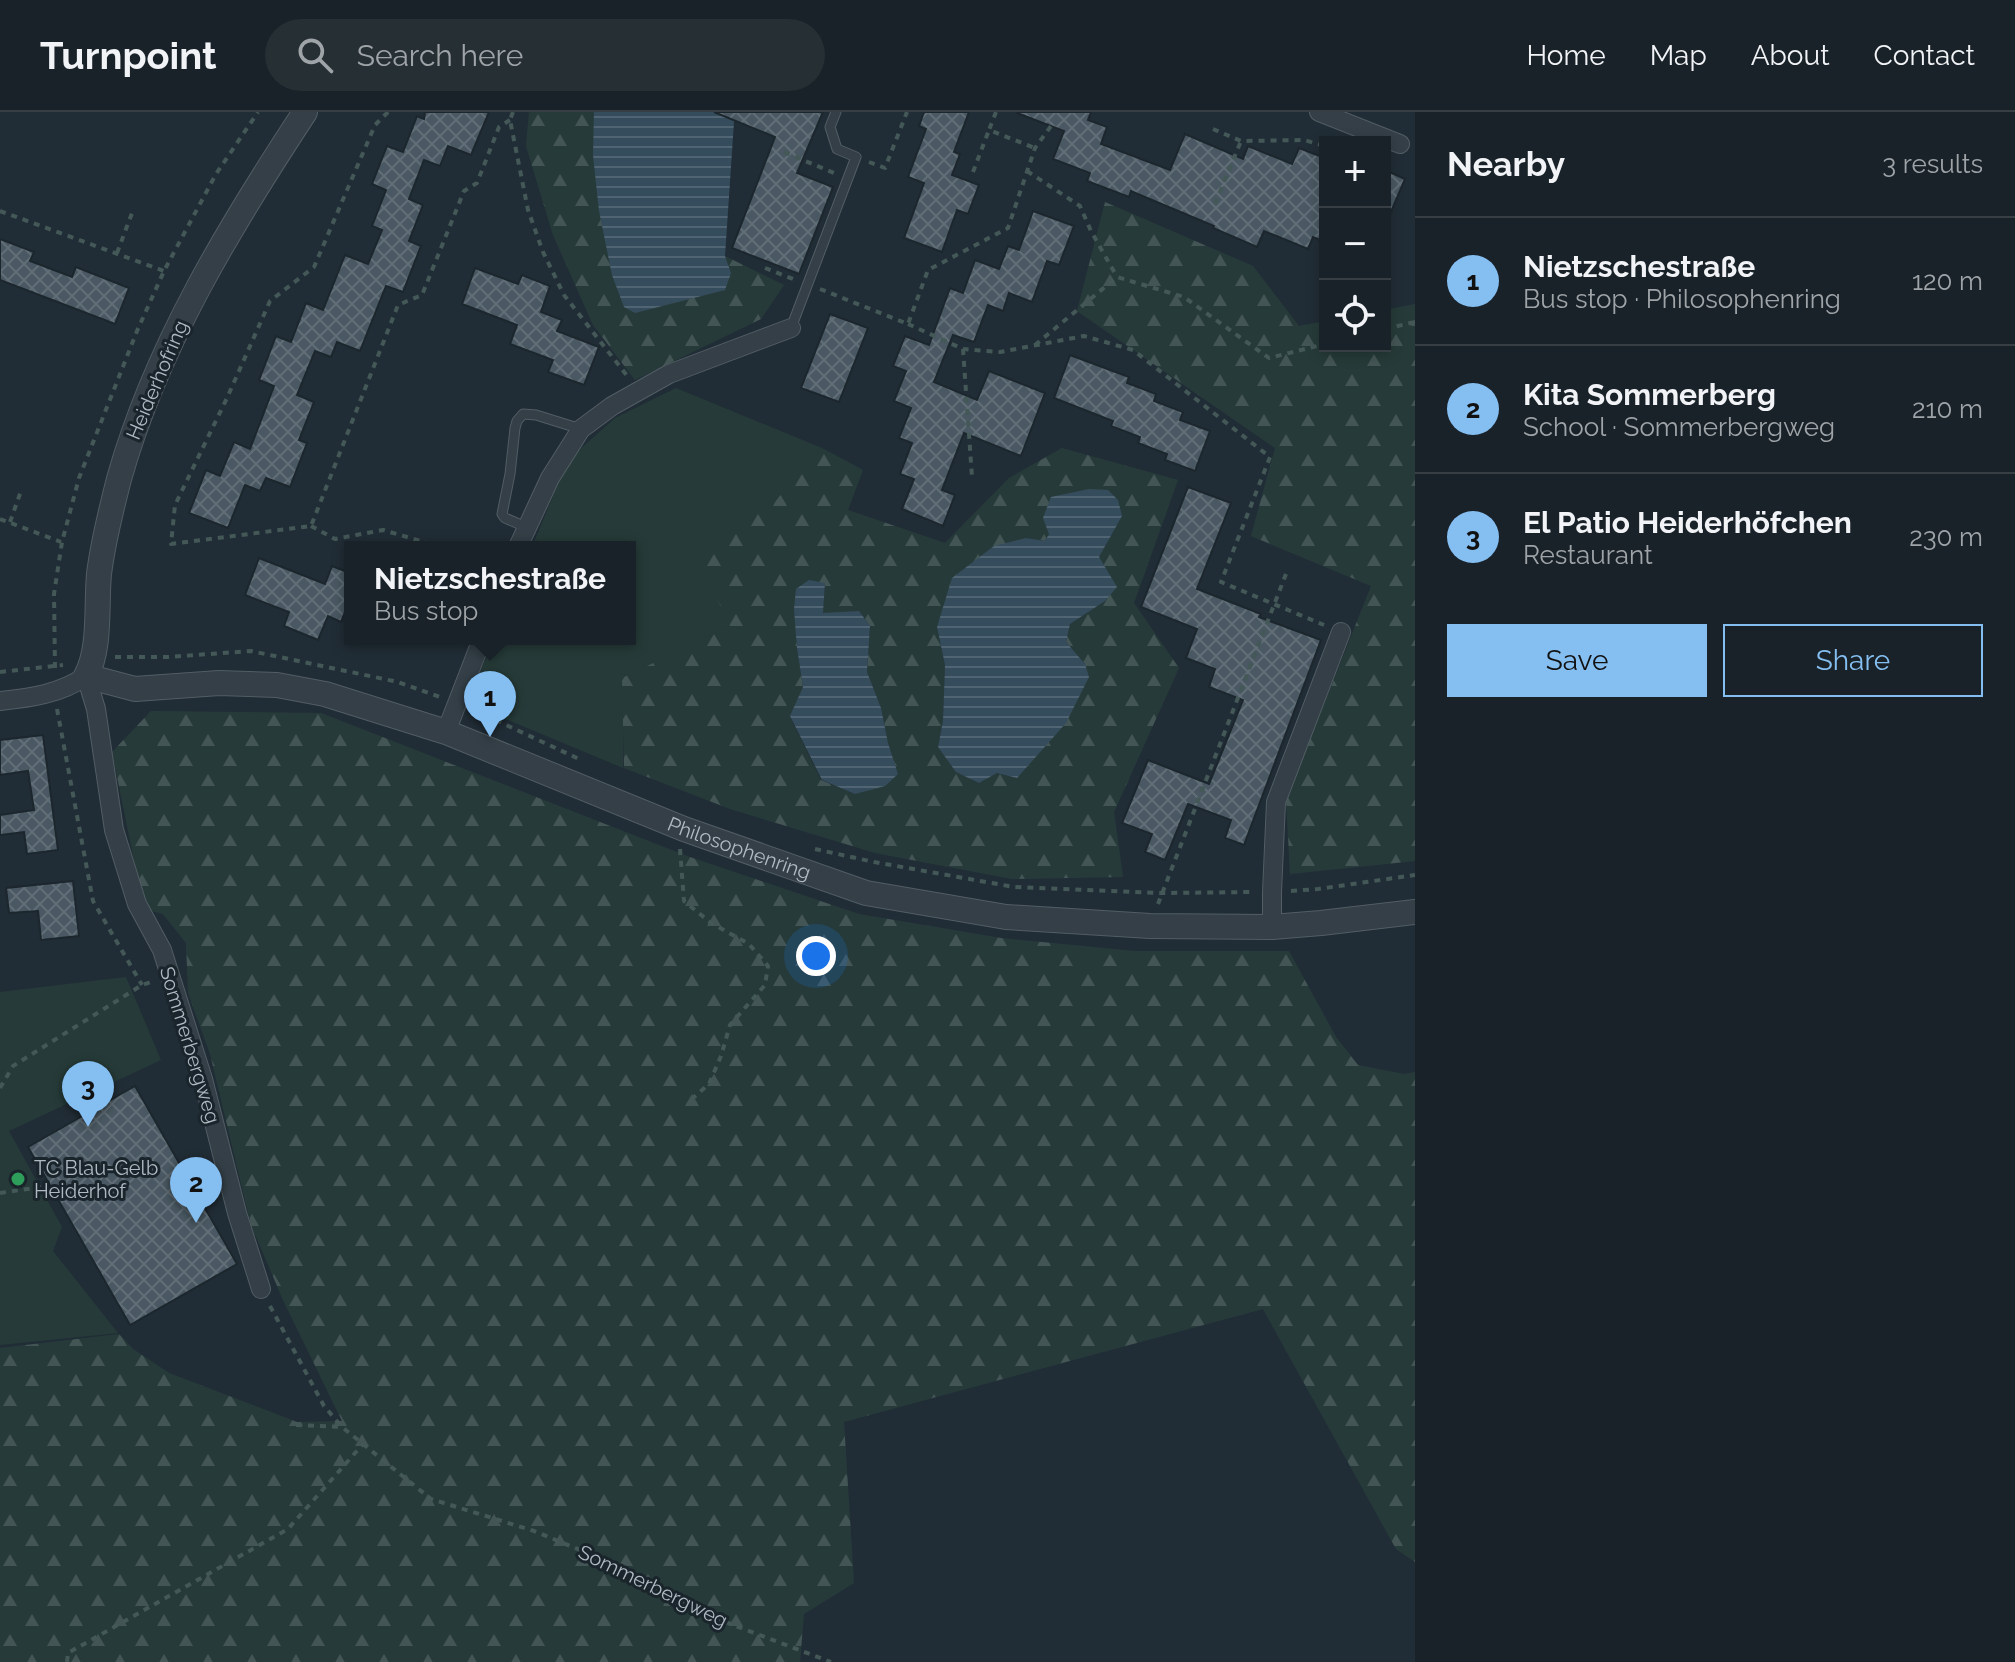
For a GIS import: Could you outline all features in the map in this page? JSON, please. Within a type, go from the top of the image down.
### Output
[{"type":"street","name":"Heiderhofring","points":[[86,676],[94,657],[100,571],[108,525],[134,431],[188,307],[232,229],[305,112]]},
{"type":"street","points":[[1319,112],[1400,144]]},
{"type":"street","points":[[520,541],[550,478],[581,429],[612,406],[669,374],[791,328]]},
{"type":"street","points":[[1272,927],[1276,802],[1341,632]]},
{"type":"street","points":[[446,732],[480,645]]},
{"type":"street","points":[[0,701],[25,699],[56,691],[72,686],[86,676]]},
{"type":"street","name":"Philosophenring","points":[[86,676],[135,689],[219,683],[277,685],[325,694],[446,732],[684,829],[866,893],[1006,917],[1150,926],[1272,927],[1415,912]]},
{"type":"street","name":"Sommerbergweg","points":[[86,676],[96,709],[114,830],[137,904],[162,950],[203,1079],[237,1213],[261,1289]]},
{"type":"lane","points":[[791,328],[856,157],[837,149],[830,127],[836,112]]},
{"type":"lane","points":[[526,527],[502,514],[517,421],[523,414],[532,414],[581,429]]},
{"type":"path","points":[[388,112],[375,125],[314,267],[270,301],[175,505],[171,544],[311,526],[335,539],[383,530],[421,541]]},
{"type":"path","points":[[513,112],[510,120],[528,210],[543,252],[564,295],[639,392]]},
{"type":"path","points":[[856,157],[885,168],[907,112]]},
{"type":"path","points":[[973,172],[996,112]]},
{"type":"path","points":[[311,526],[398,305],[422,295],[464,191],[477,183],[499,127],[510,120]]},
{"type":"path","points":[[908,324],[928,270],[1008,228],[1035,148],[1051,126]]},
{"type":"path","points":[[1213,129],[1241,141],[1304,140],[1319,144]]},
{"type":"path","points":[[989,130],[1035,148]]},
{"type":"path","points":[[1215,204],[1241,141]]},
{"type":"path","points":[[784,152],[847,179]]},
{"type":"path","points":[[1027,171],[1080,206],[1117,277],[1184,297],[1269,358],[1319,346]]},
{"type":"path","points":[[0,211],[164,271]]},
{"type":"path","points":[[117,253],[132,213]]},
{"type":"path","points":[[765,268],[963,349],[1000,352],[1084,336],[1133,350],[1270,457],[1221,582],[1341,632]]},
{"type":"path","points":[[1033,347],[1117,277]]},
{"type":"path","points":[[1391,328],[1415,322]]},
{"type":"path","points":[[963,349],[972,477]]},
{"type":"path","points":[[10,522],[21,491]]},
{"type":"path","points":[[0,519],[62,542]]},
{"type":"path","points":[[1150,926],[1286,574]]},
{"type":"path","points":[[168,657],[251,651],[398,682],[458,703],[584,762]]},
{"type":"path","points":[[680,842],[684,901],[711,923],[749,944],[768,966],[765,985],[730,1025],[709,1084],[693,1098]]},
{"type":"path","points":[[808,847],[1014,887],[1162,893],[1272,892],[1318,889],[1415,875]]},
{"type":"path","points":[[0,1088],[13,1066],[142,985],[157,980]]},
{"type":"path","points":[[0,1193],[41,1187]]},
{"type":"path","name":"Sommerbergweg","points":[[261,1289],[324,1406],[342,1427],[431,1499],[534,1531],[619,1566],[712,1617],[831,1662]]},
{"type":"path","points":[[296,1425],[342,1427]]},
{"type":"path","points":[[67,1662],[68,1653],[288,1529],[363,1444]]},
{"type":"green space","points":[[529,112],[594,112],[731,273],[725,256],[784,285],[761,319],[635,380],[593,325],[553,235],[526,146]]},
{"type":"green space","points":[[1105,202],[1253,266],[1299,326],[1319,322],[1319,352],[1391,352],[1391,309],[1415,304],[1415,861],[1290,874],[1286,800],[1371,586],[1251,536],[1275,448],[1077,311]]},
{"type":"green space","points":[[676,388],[822,448],[771,507],[720,529],[730,626],[623,678],[623,768],[467,703],[491,645],[636,645],[636,541],[534,541],[568,460],[615,418]]},
{"type":"green space","points":[[822,448],[863,470],[848,510],[945,543],[1009,478],[1062,448],[1178,480],[1134,603],[1179,668],[1114,812],[1123,877],[1012,879],[875,853],[730,809],[624,768],[622,678],[730,626],[696,554],[720,529],[771,506]],"holes":[[[1122,516],[1099,557],[1105,601],[1070,624],[1066,642],[1085,664],[1017,778],[997,773],[979,783],[956,772],[938,747],[943,721],[945,665],[937,627],[1026,538],[1045,541],[1049,534]],[[825,584],[823,614],[859,611],[870,626],[867,672],[881,708],[898,774],[855,794],[821,780],[790,717],[803,687],[797,648]]]},
{"type":"green space","points":[[151,711],[321,713],[687,856],[859,914],[1001,938],[1134,951],[1289,951],[1336,1037],[1358,1065],[1404,1074],[1415,1072],[1415,1562],[1396,1549],[1263,1309],[844,1422],[854,1583],[804,1614],[800,1662],[0,1662],[0,1348],[119,1334],[133,1349],[169,1373],[297,1422],[342,1421],[283,1300],[251,1225],[210,1054],[188,993],[186,943],[163,914],[144,909],[112,752]]},
{"type":"green space","name":"TC Blau-Gelb Heiderhof","points":[[126,977],[161,1060],[9,1131],[62,1227],[53,1251],[118,1333],[0,1345],[0,992]]},
{"type":"water","points":[[594,112],[737,112],[725,256],[731,273],[725,290],[635,313],[624,307],[612,275],[599,211],[593,155]]},
{"type":"water","points":[[1089,489],[1108,490],[1118,500],[1122,516],[1099,557],[1117,587],[1105,601],[1070,624],[1066,642],[1085,664],[1089,677],[1066,723],[1017,778],[997,773],[979,783],[956,772],[938,747],[943,721],[945,665],[937,627],[952,578],[994,546],[1026,538],[1045,541],[1049,534],[1043,518],[1051,497]]},
{"type":"water","points":[[809,580],[825,583],[823,613],[859,611],[870,626],[867,672],[881,708],[898,774],[885,786],[855,794],[822,780],[790,716],[803,687],[794,609],[796,589]]},
{"type":"building","points":[[425,112],[489,112],[471,155],[448,146],[440,166],[424,160],[409,199],[423,205],[409,241],[421,246],[403,292],[386,286],[360,351],[337,342],[331,357],[315,351],[297,395],[314,402],[299,440],[307,443],[290,487],[266,478],[260,491],[245,485],[228,528],[189,513],[206,470],[220,476],[234,442],[250,449],[274,386],[259,380],[276,336],[291,342],[306,303],[323,310],[345,255],[368,264],[382,230],[372,226],[386,190],[372,184],[387,146],[403,152],[417,116],[424,119]]},
{"type":"building","points":[[714,112],[823,112],[797,173],[833,187],[799,274],[732,248],[775,137]]},
{"type":"building","points":[[924,112],[969,112],[954,152],[960,154],[952,175],[979,185],[968,214],[957,210],[942,252],[904,238],[924,183],[908,177],[926,129],[919,126]]},
{"type":"building","points":[[1091,112],[1088,120],[1107,127],[1101,144],[1170,170],[1185,134],[1243,159],[1248,146],[1292,164],[1299,148],[1319,156],[1319,240],[1313,237],[1308,249],[1264,231],[1257,247],[1131,191],[1129,197],[1087,181],[1090,173],[1053,159],[1064,131],[1017,113]]},
{"type":"building","points":[[1391,173],[1405,179],[1391,212]]},
{"type":"building","points":[[1033,211],[1074,226],[1059,265],[1047,261],[1032,302],[1009,293],[1003,311],[988,305],[974,342],[953,335],[934,382],[977,400],[989,371],[1045,393],[1021,456],[964,433],[942,490],[955,495],[943,526],[902,509],[914,479],[900,474],[912,443],[899,438],[911,408],[894,401],[906,371],[893,366],[905,336],[929,345],[950,288],[963,293],[975,260],[999,269],[1008,246],[1019,250]]},
{"type":"building","points":[[0,239],[34,252],[30,261],[72,277],[76,267],[129,288],[115,324],[0,280]]},
{"type":"building","points":[[475,268],[518,284],[522,275],[550,286],[541,312],[562,320],[557,331],[599,347],[584,385],[548,372],[553,360],[510,344],[517,325],[462,304]]},
{"type":"building","points":[[830,314],[868,328],[839,402],[801,388]]},
{"type":"building","points":[[1070,355],[1129,377],[1127,383],[1156,394],[1154,401],[1183,412],[1180,420],[1210,431],[1195,471],[1165,460],[1167,454],[1138,443],[1140,437],[1111,426],[1113,421],[1054,398]]},
{"type":"building","points":[[1188,487],[1231,503],[1197,589],[1321,640],[1244,845],[1225,838],[1231,820],[1188,804],[1165,860],[1145,852],[1152,834],[1122,823],[1148,760],[1209,784],[1243,700],[1209,687],[1215,669],[1186,658],[1197,629],[1141,607]]},
{"type":"building","points":[[259,558],[325,584],[332,566],[344,571],[344,615],[341,622],[328,616],[318,640],[284,626],[289,612],[245,595]]},
{"type":"building","points":[[43,735],[58,850],[27,854],[24,832],[0,835],[0,815],[34,810],[28,771],[0,775],[0,740]]},
{"type":"building","points":[[73,881],[79,936],[41,940],[38,911],[9,913],[6,888]]},
{"type":"building","points":[[135,1086],[237,1264],[130,1325],[28,1147]]},
{"type":"place","name":"Nietzschestraße","points":[[490,737]]},
{"type":"place","name":"El Patio Heiderhöfchen","points":[[88,1127]]},
{"type":"place","name":"TC Blau-Gelb Heiderhof","points":[[18,1179]]},
{"type":"place","name":"Kita Sommerberg","points":[[196,1223]]}]
